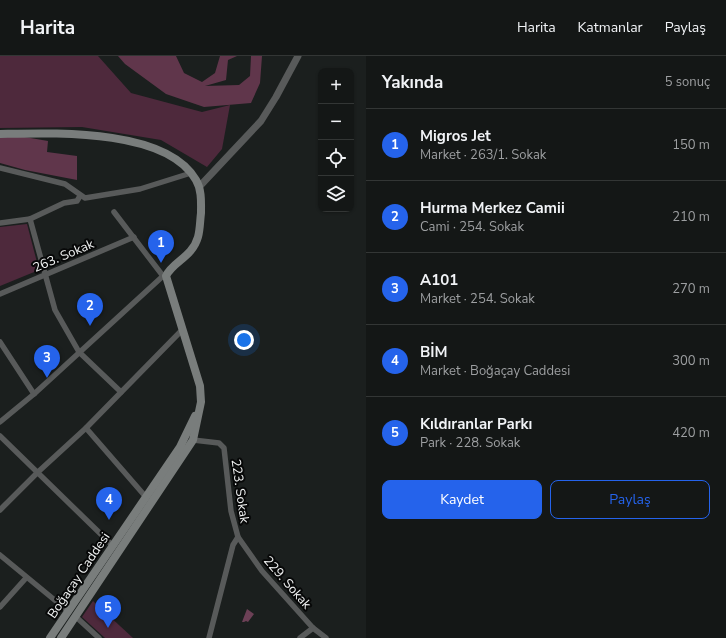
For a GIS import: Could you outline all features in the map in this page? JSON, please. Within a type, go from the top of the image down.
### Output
[{"type":"main road","points":[[0,134],[83,134],[122,140],[171,155],[191,173],[199,187],[200,217],[198,236],[194,248],[164,276]]},
{"type":"main road","name":"Boğaçay Caddesi","points":[[50,638],[72,614],[193,440],[201,402],[197,374],[164,276]]},
{"type":"main road","name":"Boğaçay Caddesi","points":[[60,638],[72,614],[112,545],[180,447],[201,402]]},
{"type":"street","points":[[199,187],[261,121],[298,56]]},
{"type":"street","points":[[0,168],[65,184],[80,196],[85,198],[140,189],[191,173]]},
{"type":"street","points":[[0,223],[30,219],[64,203],[77,201],[80,196]]},
{"type":"street","points":[[0,422],[34,394],[164,276],[114,212]]},
{"type":"street","points":[[30,219],[54,310],[79,352],[121,392]]},
{"type":"street","name":"263. Sokak","points":[[0,294],[134,238]]},
{"type":"street","points":[[0,510],[38,472],[86,428],[183,329]]},
{"type":"street","points":[[0,342],[34,394]]},
{"type":"street","points":[[86,428],[145,496]]},
{"type":"street","points":[[0,436],[112,545]]},
{"type":"street","name":"223. Sokak","points":[[193,440],[219,443],[224,448],[229,499],[238,537],[233,545],[209,638]]},
{"type":"street","name":"229. Sokak","points":[[238,537],[262,571],[313,628],[326,638]]},
{"type":"street","points":[[0,555],[99,638]]},
{"type":"street","points":[[0,607],[26,578]]},
{"type":"street","points":[[300,638],[313,628]]},
{"type":"shaded area","points":[[0,56],[98,56],[131,93],[202,112],[230,105],[222,149],[207,167],[161,140],[82,127],[0,128]]},
{"type":"shaded area","points":[[118,56],[176,56],[184,73],[202,82],[215,73],[220,56],[237,56],[228,60],[226,80],[205,86],[239,85],[250,76],[251,56],[262,56],[260,83],[251,103],[204,107],[166,94],[125,64]]},
{"type":"shaded area","points":[[13,135],[48,141],[47,152],[77,156],[77,180],[25,170],[0,163],[0,137]]},
{"type":"shaded area","points":[[27,224],[39,270],[0,286],[0,227]]},
{"type":"shaded area","points":[[93,601],[133,638],[105,638],[82,617]]},
{"type":"shaded area","points":[[247,609],[254,614],[248,622],[242,622]]},
{"type":"place","name":"Migros Jet","points":[[161,263]]},
{"type":"place","name":"Hurma Merkez Camii","points":[[90,326]]},
{"type":"place","name":"A101","points":[[47,378]]},
{"type":"place","name":"BİM","points":[[109,520]]},
{"type":"place","name":"Kıldıranlar Parkı","points":[[108,628]]}]
